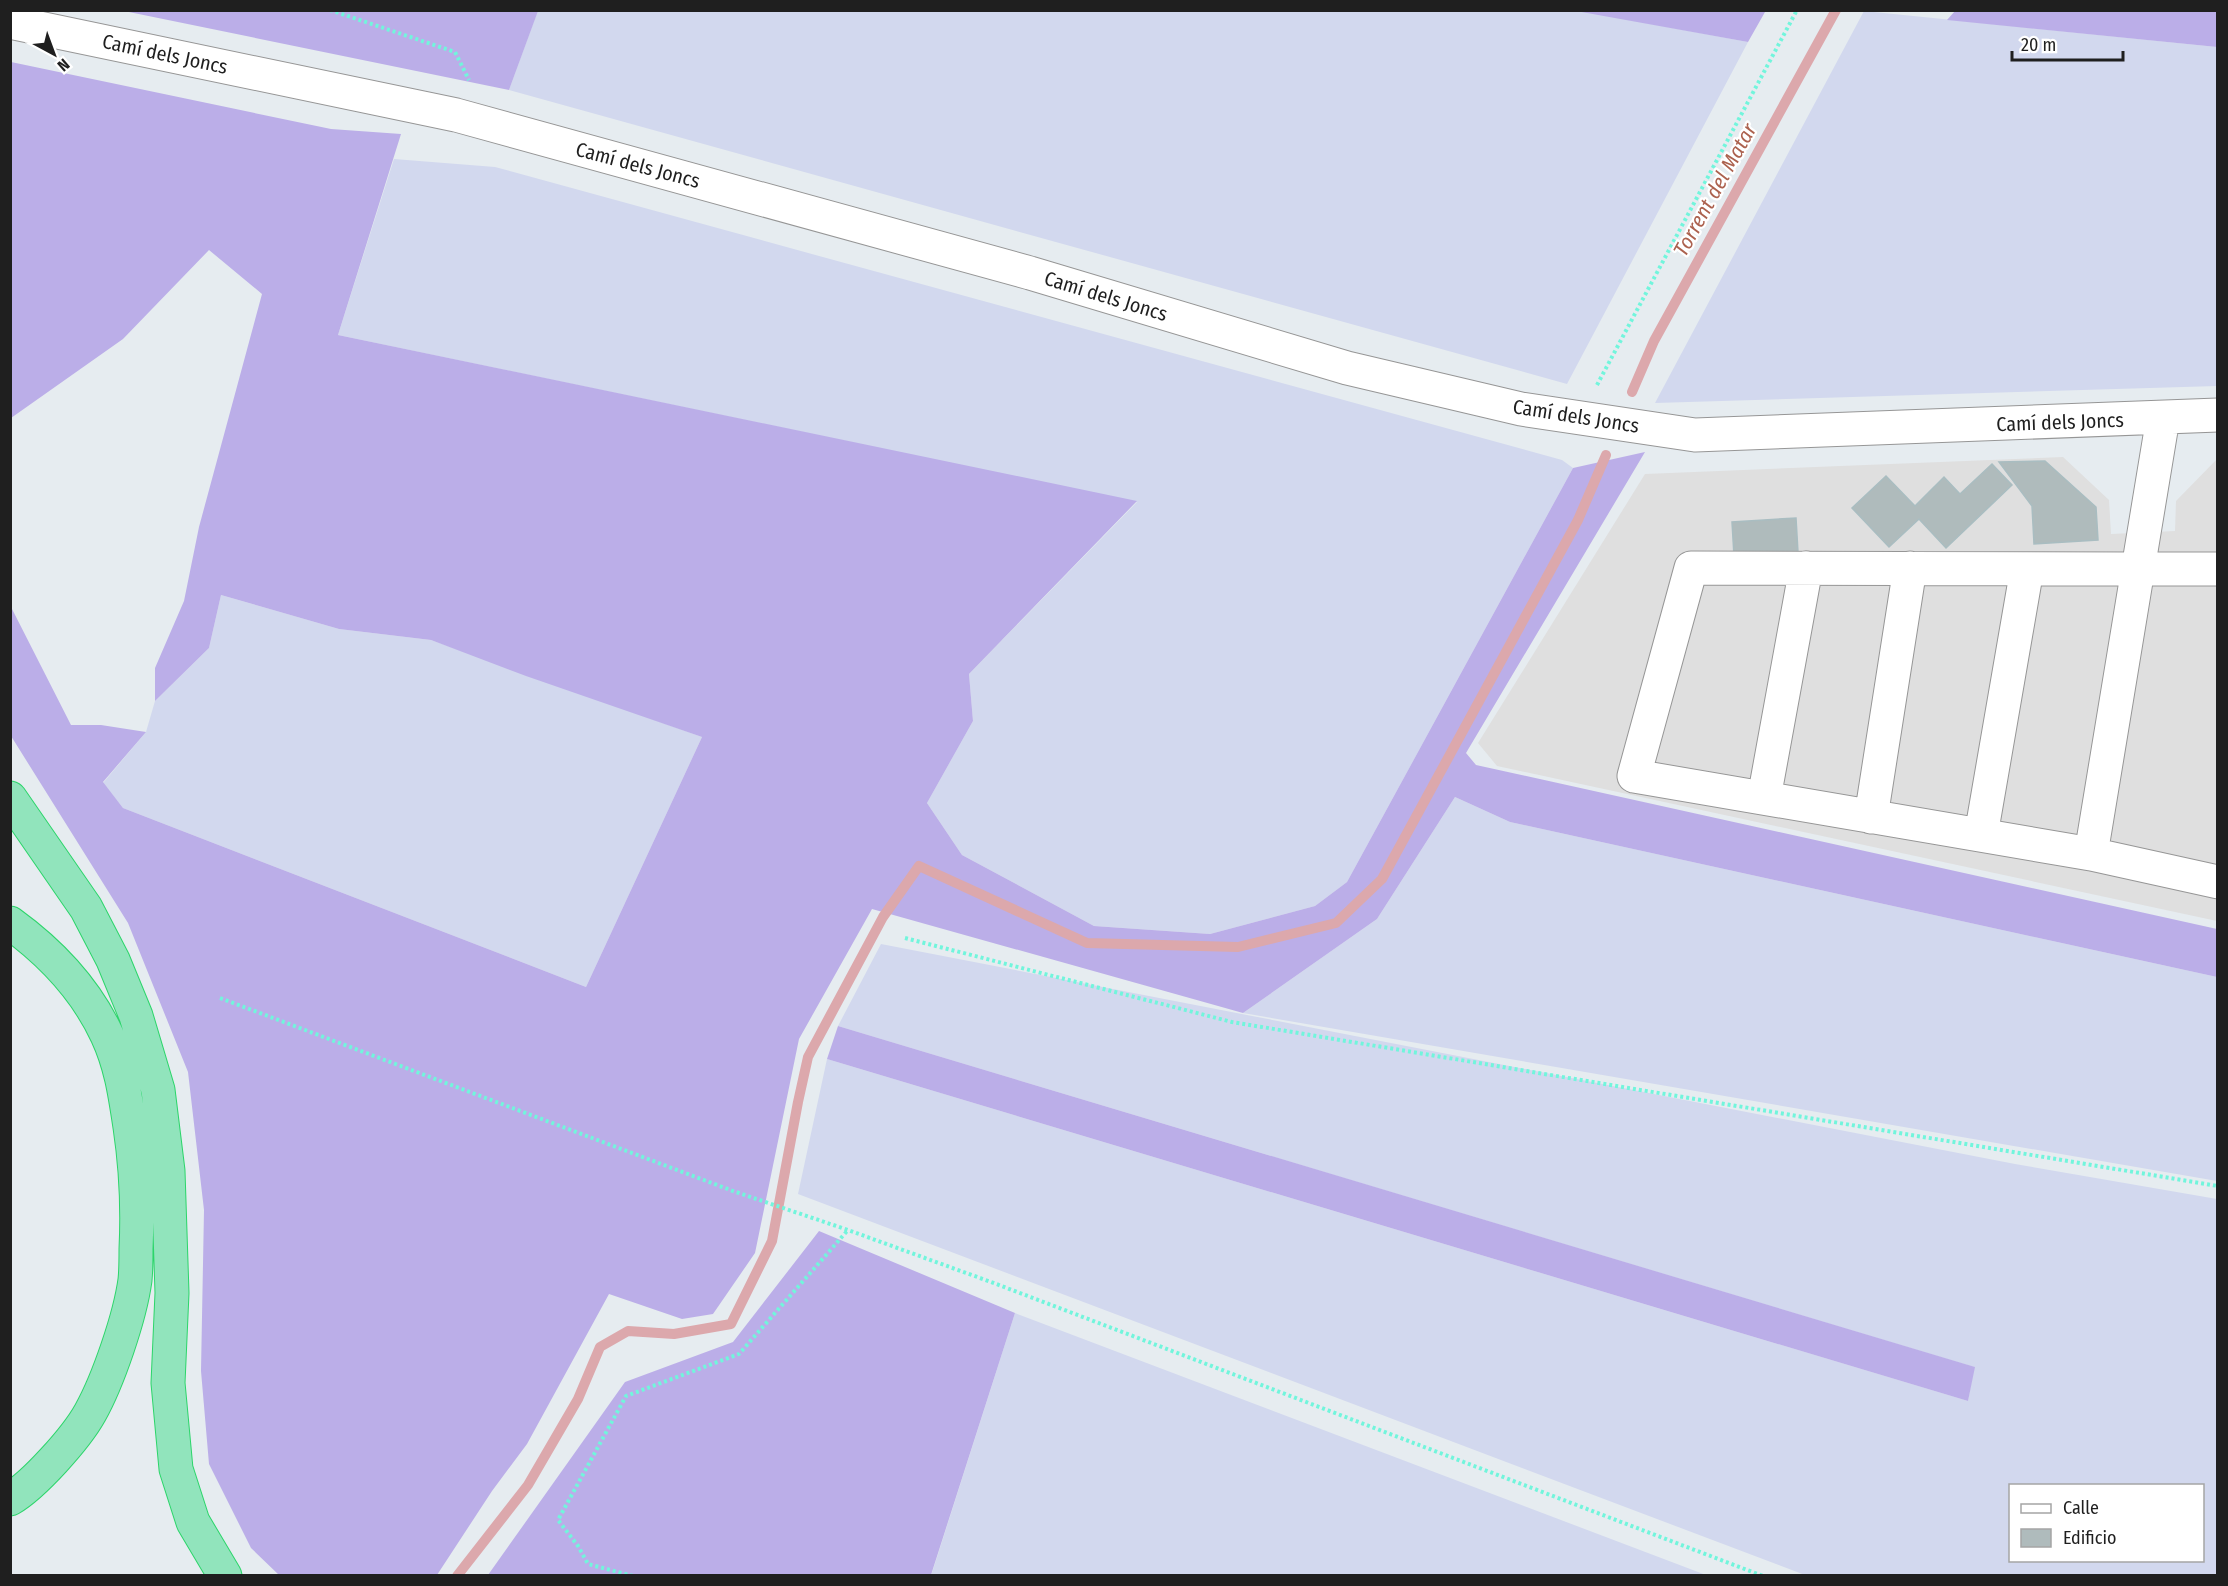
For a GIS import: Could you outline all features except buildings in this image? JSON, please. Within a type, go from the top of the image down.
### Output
[{"type":"highway","points":[[10,798],[86,908],[113,960],[136,1016],[158,1090],[168,1171],[172,1293],[168,1383],[176,1469],[194,1522],[225,1575]]},
{"type":"highway","points":[[10,923],[48,952],[90,1003],[107,1035],[122,1071],[135,1161],[137,1219],[135,1280],[120,1337],[90,1414],[58,1456],[21,1493],[10,1499]]},
{"type":"street","name":"Camí dels Joncs","points":[[10,22],[456,115],[1030,273],[1347,368],[1521,409],[1695,435],[2217,415]]},
{"type":"street","points":[[2091,854],[2163,418]]},
{"type":"street","points":[[2217,569],[1691,568],[1634,776],[2091,854],[2217,882]]},
{"type":"street","points":[[1764,798],[1806,568]]},
{"type":"street","points":[[1871,817],[1910,568]]},
{"type":"street","points":[[1981,835],[2027,569]]},
{"type":"path","points":[[330,10],[455,52],[490,124]]},
{"type":"path","points":[[1580,417],[1797,10]]},
{"type":"path","points":[[904,938],[1232,1022],[2217,1186]]},
{"type":"path","points":[[220,998],[761,1201],[848,1230],[1763,1575]]},
{"type":"path","points":[[633,1575],[588,1564],[578,1546],[558,1520],[626,1396],[739,1354],[848,1230]]},
{"type":"shaded area","points":[[538,10],[1576,10],[1748,42],[1567,384],[509,90]]},
{"type":"shaded area","points":[[538,10],[509,90],[124,11]]},
{"type":"shaded area","points":[[1576,11],[1765,12],[1748,42]]},
{"type":"shaded area","points":[[1864,11],[2217,47],[2217,386],[1655,403]]},
{"type":"shaded area","points":[[1955,11],[2217,11],[2217,47],[1947,20]]},
{"type":"shaded area","points":[[11,62],[331,129],[401,134],[338,335],[1137,501],[969,674],[973,721],[927,803],[962,855],[1094,926],[1210,934],[1315,906],[1347,882],[1573,468],[1645,452],[1466,753],[1476,765],[2217,929],[2217,977],[1510,822],[1455,797],[1377,919],[1243,1013],[872,909],[799,1039],[755,1253],[713,1314],[682,1319],[609,1294],[527,1444],[492,1491],[437,1575],[279,1575],[251,1548],[209,1464],[201,1371],[204,1210],[188,1072],[128,923],[11,736],[11,607],[71,725],[101,725],[146,732],[103,782],[123,808],[586,987],[702,737],[526,676],[431,640],[339,629],[221,595],[209,648],[155,701],[155,668],[184,601],[199,527],[262,294],[209,250],[123,339],[11,418]]},
{"type":"shaded area","points":[[394,159],[495,167],[1562,460],[1573,468],[1347,882],[1315,906],[1210,934],[1094,926],[962,855],[927,803],[973,721],[969,674],[1137,502],[338,335]]},
{"type":"shaded area","points":[[2063,457],[2109,500],[2111,534],[2175,531],[2176,501],[2217,459],[2217,921],[1497,766],[1478,743],[1645,474]]},
{"type":"shaded area","points":[[221,595],[339,629],[431,640],[702,737],[586,987],[123,808],[103,783],[146,732],[155,701],[209,648]]},
{"type":"shaded area","points":[[1455,797],[1510,822],[2217,977],[2217,1181],[1243,1013],[1377,919]]},
{"type":"shaded area","points":[[881,944],[2015,1164],[2217,1199],[2217,1575],[1805,1575],[798,1194],[827,1059],[1968,1401],[1974,1367],[838,1026]]},
{"type":"shaded area","points":[[838,1026],[1975,1367],[1968,1401],[827,1059]]},
{"type":"shaded area","points":[[819,1231],[1015,1313],[931,1575],[488,1575],[625,1382],[733,1342]]},
{"type":"shaded area","points":[[1015,1313],[1706,1575],[931,1576]]},
{"type":"waterway","name":"Torrent del Matar","points":[[1632,392],[1654,341],[1836,10]]},
{"type":"waterway","points":[[457,1576],[528,1485],[578,1399],[600,1347],[628,1331],[674,1334],[731,1324],[772,1241],[808,1057],[883,917],[919,866],[1087,943],[1238,947],[1336,923],[1382,879],[1578,520],[1606,455]]}]
